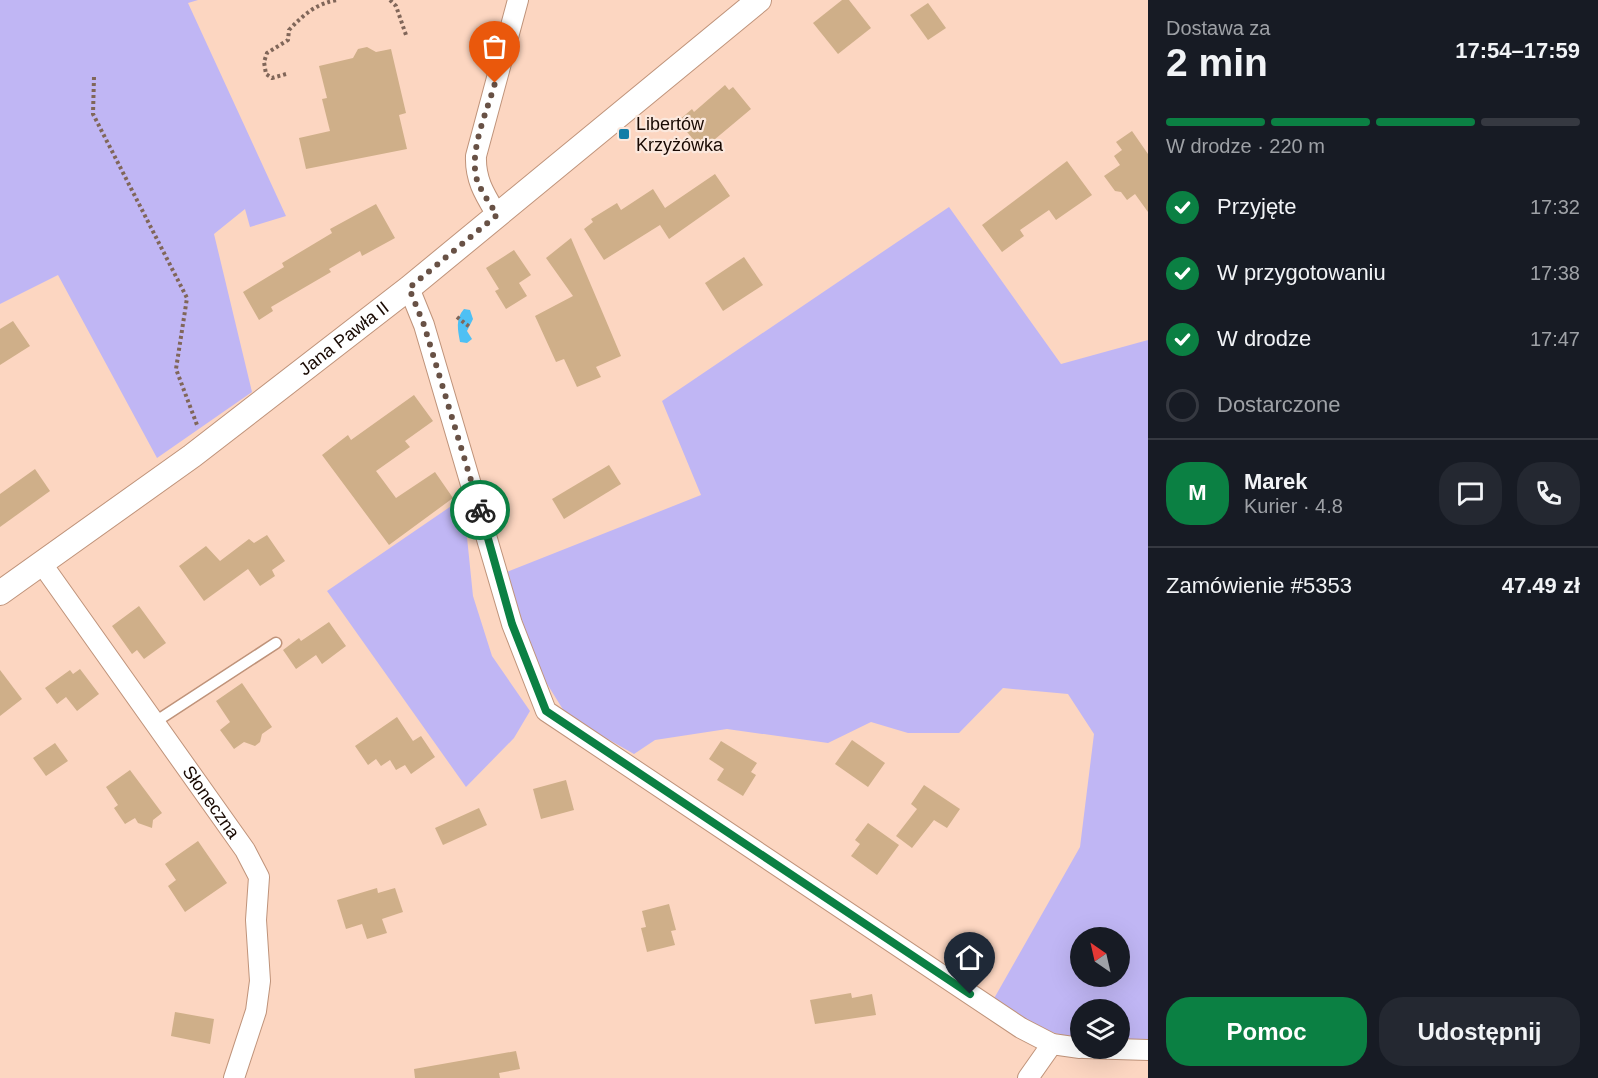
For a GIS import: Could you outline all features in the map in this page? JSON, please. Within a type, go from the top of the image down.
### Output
[{"type":"street","points":[[497,215],[479,184],[475,171],[476,156],[518,0]]},
{"type":"street","name":"Jana Pawła II","points":[[0,593],[205,446],[409,288],[759,0]]},
{"type":"street","points":[[409,288],[424,325],[512,624],[546,711],[1021,1028],[1052,1044],[1070,1046]]},
{"type":"street","name":"Słoneczna","points":[[42,564],[245,850],[259,877],[256,920],[260,981],[256,1011],[234,1078]]},
{"type":"street","points":[[1028,1078],[1052,1044]]},
{"type":"street","points":[[1130,1049],[1148,1050]]},
{"type":"lane","points":[[155,722],[276,643]]},
{"type":"path","points":[[286,74],[272,78],[266,74],[264,62],[267,53],[288,40],[289,30],[300,18],[324,1],[338,0]]},
{"type":"path","points":[[390,0],[396,6],[406,35]]},
{"type":"path","points":[[94,77],[93,114],[187,298],[177,369],[205,446]]},
{"type":"path","points":[[457,317],[471,328]]},
{"type":"shaded area","points":[[0,0],[198,0],[188,3],[286,216],[250,227],[245,209],[214,234],[252,392],[157,458],[58,275],[0,304]]},
{"type":"shaded area","points":[[949,207],[1061,364],[1148,340],[1148,1040],[1130,1041],[1130,999],[1070,999],[1070,1036],[1045,1030],[992,1002],[1080,847],[1094,734],[1068,694],[1003,688],[959,733],[908,733],[871,722],[828,743],[727,729],[655,740],[634,754],[567,716],[526,650],[507,572],[701,495],[662,401]]},
{"type":"shaded area","points":[[463,498],[473,596],[492,656],[530,711],[514,738],[466,787],[327,591]]},
{"type":"water","points":[[464,309],[470,310],[473,319],[467,331],[472,339],[467,343],[460,342],[458,329],[459,317]]},
{"type":"building","points":[[842,0],[849,0],[871,28],[838,54],[813,23]]},
{"type":"building","points":[[928,3],[946,28],[928,40],[910,15]]},
{"type":"building","points":[[367,47],[376,52],[391,49],[406,113],[399,115],[407,149],[306,169],[299,138],[330,131],[322,99],[327,98],[319,66],[353,58],[358,49]]},
{"type":"building","points":[[725,85],[729,90],[733,87],[751,109],[702,150],[678,121],[692,109],[694,112]]},
{"type":"building","points":[[1132,131],[1148,154],[1148,212],[1135,194],[1127,200],[1121,192],[1115,191],[1104,176],[1120,165],[1114,156],[1122,150],[1116,142]]},
{"type":"building","points":[[1067,161],[1092,195],[1056,220],[1049,210],[1020,230],[1024,236],[1002,252],[982,225]]},
{"type":"building","points":[[715,174],[730,196],[669,239],[660,225],[604,260],[584,229],[593,222],[591,219],[617,203],[621,210],[653,189],[665,208]]},
{"type":"building","points":[[376,204],[395,238],[362,256],[360,251],[329,269],[331,272],[271,307],[273,311],[259,320],[243,292],[284,267],[282,263],[332,233],[330,229]]},
{"type":"building","points":[[571,238],[621,356],[596,367],[601,377],[577,387],[564,359],[556,362],[535,316],[573,296],[546,258]]},
{"type":"building","points":[[514,250],[531,275],[519,283],[527,296],[506,309],[495,291],[499,289],[486,268]]},
{"type":"building","points":[[744,257],[763,285],[723,311],[705,283]]},
{"type":"building","points":[[13,321],[30,346],[0,365],[0,329]]},
{"type":"building","points":[[414,395],[433,421],[405,441],[410,447],[376,471],[396,498],[435,472],[453,498],[389,545],[322,455],[348,435],[351,440]]},
{"type":"building","points":[[609,465],[621,484],[564,519],[552,499]]},
{"type":"building","points":[[35,469],[50,491],[0,527],[0,494]]},
{"type":"building","points":[[267,535],[285,561],[272,570],[275,576],[260,586],[248,569],[204,601],[179,566],[206,546],[220,561],[249,539],[254,543]]},
{"type":"building","points":[[139,606],[166,643],[144,659],[137,650],[132,654],[112,626]]},
{"type":"building","points":[[329,622],[346,646],[322,664],[316,655],[296,669],[283,650],[299,638],[301,641]]},
{"type":"building","points":[[80,669],[99,694],[77,711],[66,697],[57,704],[45,688],[70,670],[73,674]]},
{"type":"building","points":[[0,670],[22,699],[0,716]]},
{"type":"building","points":[[242,683],[272,727],[262,734],[260,742],[255,746],[244,742],[234,749],[220,730],[230,722],[216,701]]},
{"type":"building","points":[[397,717],[413,741],[421,736],[435,757],[411,774],[405,765],[396,770],[390,760],[381,766],[376,759],[368,765],[355,746]]},
{"type":"building","points":[[852,740],[885,763],[868,787],[835,764]]},
{"type":"building","points":[[721,741],[757,763],[751,772],[756,775],[743,796],[717,780],[724,769],[709,759]]},
{"type":"building","points":[[55,743],[68,761],[46,776],[33,758]]},
{"type":"building","points":[[130,770],[162,813],[153,820],[152,828],[138,823],[135,818],[125,824],[114,808],[118,805],[106,787]]},
{"type":"building","points":[[566,780],[574,810],[541,819],[533,789]]},
{"type":"building","points":[[924,785],[960,809],[947,828],[934,820],[912,848],[896,836],[917,809],[911,804]]},
{"type":"building","points":[[479,808],[487,825],[443,845],[435,828]]},
{"type":"building","points":[[868,823],[899,845],[877,875],[851,856],[860,844],[855,840]]},
{"type":"building","points":[[198,841],[227,883],[185,912],[168,886],[176,880],[165,864]]},
{"type":"building","points":[[377,888],[378,893],[395,888],[403,912],[382,919],[387,933],[367,939],[362,924],[346,929],[337,900]]},
{"type":"building","points":[[669,904],[676,930],[671,931],[675,945],[647,952],[641,928],[646,927],[642,911]]},
{"type":"building","points":[[851,993],[852,998],[872,994],[876,1015],[815,1024],[810,1000]]},
{"type":"building","points":[[175,1012],[214,1019],[210,1044],[171,1036]]},
{"type":"building","points":[[516,1051],[520,1069],[499,1073],[500,1078],[415,1078],[414,1069]]},
{"type":"way so far","points":[[480,510],[424,325],[409,288],[497,215],[479,184],[475,171],[480,137],[495,83]]},
{"type":"place","name":"Libertów Krzyżówka","points":[[624,134]]},
{"type":"route","points":[[480,510],[512,624],[546,711],[970,994]]}]
